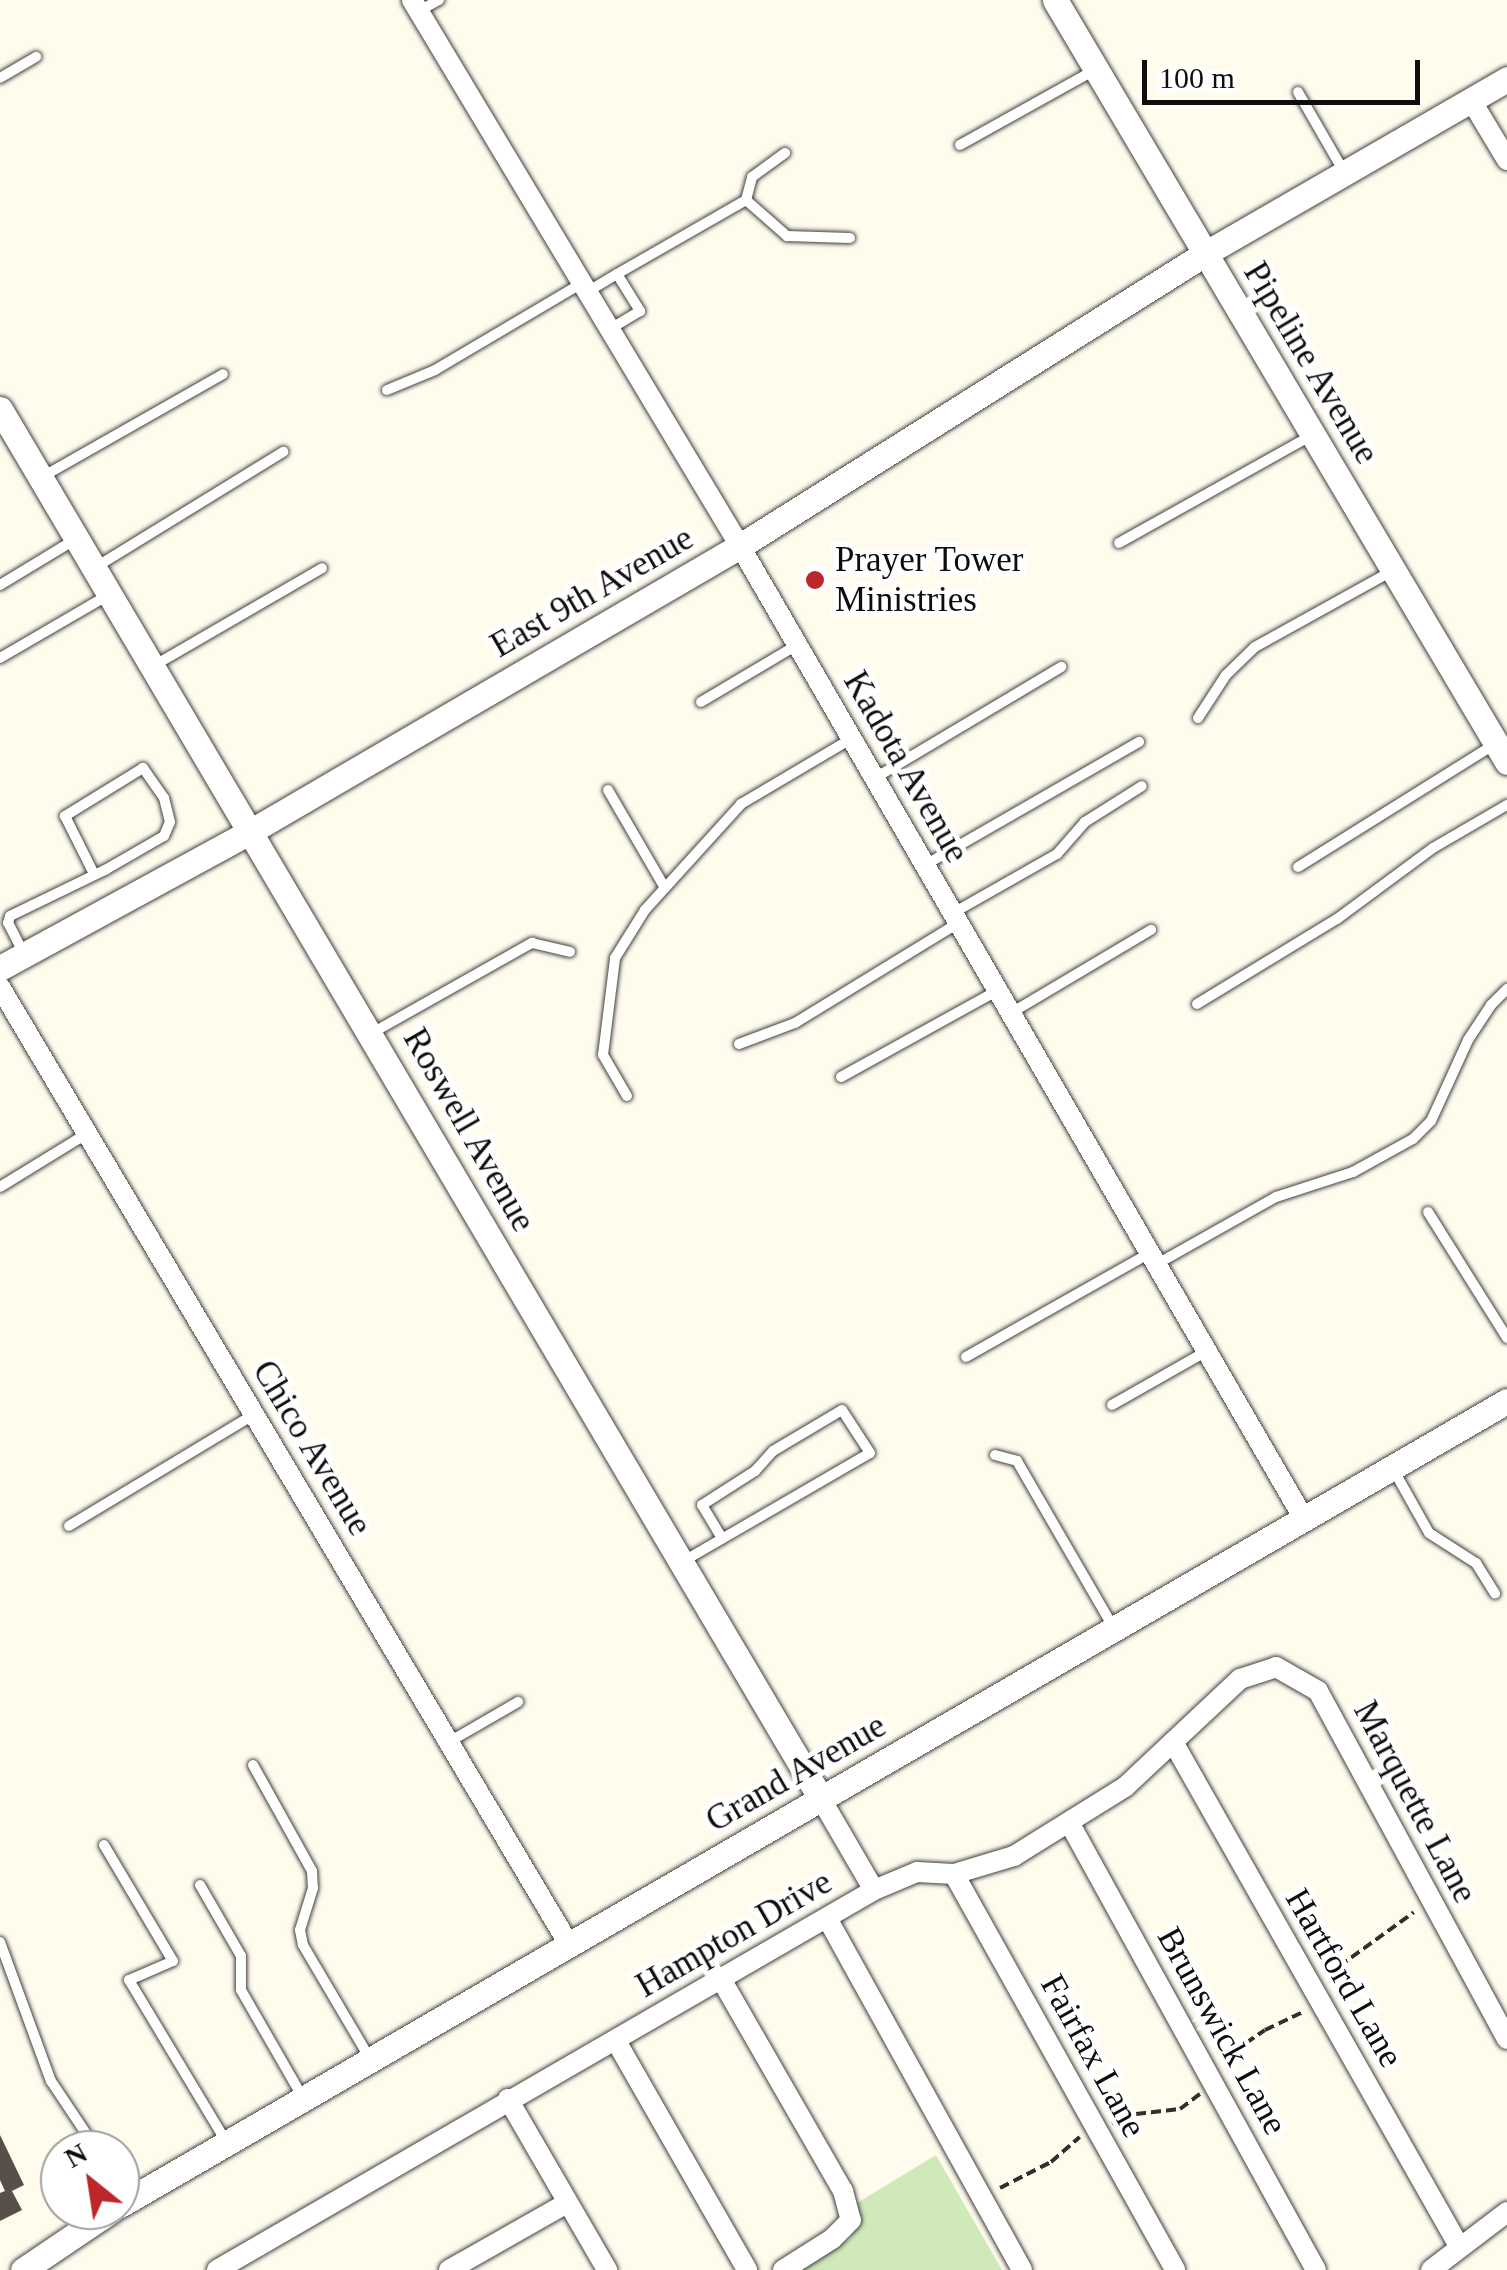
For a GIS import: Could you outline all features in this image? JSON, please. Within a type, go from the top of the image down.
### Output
[{"type":"street","name":"Pipeline Avenue","points":[[1055,0],[1503,749]]},
{"type":"street","name":"Kadota Avenue","points":[[415,6],[798,644],[1304,1519]]},
{"type":"street","name":"East 9th Avenue","points":[[0,968],[253,830],[740,546],[1206,253],[1507,79]]},
{"type":"street","points":[[1471,100],[1507,160]]},
{"type":"street","name":"Roswell Avenue","points":[[0,409],[253,830],[874,1890]]},
{"type":"street","name":"Chico Avenue","points":[[0,986],[568,1943]]},
{"type":"street","name":"Grand Avenue","points":[[140,2187],[1507,1401]]},
{"type":"street","name":"Hampton Drive","points":[[217,2270],[874,1890],[918,1872],[954,1874],[1014,1856],[1125,1787],[1240,1680],[1276,1667]]},
{"type":"street","name":"Marquette Lane","points":[[1276,1667],[1318,1691],[1507,2039]]},
{"type":"street","name":"Hartford Lane","points":[[1173,1742],[1459,2246]]},
{"type":"street","name":"Brunswick Lane","points":[[1070,1824],[1316,2270]]},
{"type":"street","name":"Fairfax Lane","points":[[954,1874],[1175,2270]]},
{"type":"street","points":[[827,1918],[1022,2270]]},
{"type":"street","points":[[721,1978],[843,2191],[851,2220],[832,2239],[784,2270]]},
{"type":"street","points":[[616,2041],[747,2270]]},
{"type":"street","points":[[508,2099],[607,2270]]},
{"type":"street","points":[[462,2267],[567,2203]]},
{"type":"street","points":[[1431,2270],[1507,2212]]},
{"type":"street","name":"Grand Avenue","points":[[23,2270],[77,2230]]},
{"type":"lane","points":[[415,6],[439,0]]},
{"type":"lane","points":[[0,78],[36,56]]},
{"type":"lane","points":[[960,145],[1096,70]]},
{"type":"lane","points":[[1298,92],[1345,173]]},
{"type":"lane","points":[[387,390],[434,370],[585,287],[618,274],[746,200],[752,176],[785,153]]},
{"type":"lane","points":[[746,200],[787,236],[850,238]]},
{"type":"lane","points":[[610,329],[640,310],[618,274]]},
{"type":"lane","points":[[41,477],[223,374]]},
{"type":"lane","points":[[1119,543],[1312,434]]},
{"type":"lane","points":[[96,568],[283,452]]},
{"type":"lane","points":[[0,585],[77,538]]},
{"type":"lane","points":[[154,666],[322,568]]},
{"type":"lane","points":[[1198,718],[1226,675],[1255,647],[1393,570]]},
{"type":"lane","points":[[0,658],[110,593]]},
{"type":"lane","points":[[701,702],[798,644]]},
{"type":"lane","points":[[875,778],[1061,667]]},
{"type":"lane","points":[[627,1096],[603,1055],[614,958],[665,888],[741,804],[852,739]]},
{"type":"lane","points":[[925,864],[1139,742]]},
{"type":"lane","points":[[1298,867],[1503,749]]},
{"type":"lane","points":[[24,955],[8,923],[10,916],[94,874],[164,836],[170,822],[164,798],[143,768],[65,816],[94,874]]},
{"type":"lane","points":[[739,1044],[795,1023],[1057,854],[1085,822],[1142,786]]},
{"type":"lane","points":[[608,790],[665,888]]},
{"type":"lane","points":[[1196,1004],[1337,919],[1433,848],[1507,805]]},
{"type":"lane","points":[[1011,1013],[1151,930]]},
{"type":"lane","points":[[372,1033],[532,943],[570,952]]},
{"type":"lane","points":[[966,1357],[1276,1197],[1353,1172],[1412,1139],[1432,1122],[1468,1040],[1491,1004],[1507,989]]},
{"type":"lane","points":[[841,1077],[998,991]]},
{"type":"lane","points":[[0,1187],[87,1133]]},
{"type":"lane","points":[[1428,1212],[1507,1338]]},
{"type":"lane","points":[[1112,1405],[1207,1351]]},
{"type":"lane","points":[[682,1562],[870,1452],[842,1410],[773,1450],[755,1471],[702,1504],[722,1538]]},
{"type":"lane","points":[[69,1526],[254,1415]]},
{"type":"lane","points":[[995,1455],[1018,1460],[1114,1629]]},
{"type":"lane","points":[[1392,1468],[1429,1532],[1476,1563],[1495,1593]]},
{"type":"lane","points":[[449,1742],[518,1702]]},
{"type":"lane","points":[[253,1765],[312,1871],[313,1888],[300,1930],[304,1946],[369,2058]]},
{"type":"lane","points":[[104,1845],[173,1961],[129,1980],[225,2140]]},
{"type":"lane","points":[[200,1884],[241,1956],[241,1990],[302,2096]]},
{"type":"lane","points":[[0,1942],[51,2081],[84,2130]]},
{"type":"green space","points":[[936,2155],[1002,2270],[800,2270],[850,2239],[861,2219],[857,2203]]},
{"type":"building","points":[[0,2135],[24,2185],[12,2191],[22,2210],[0,2221],[0,2193],[5,2191],[0,2180]]},
{"type":"place","name":"Prayer Tower Ministries","points":[[815,580]]}]
